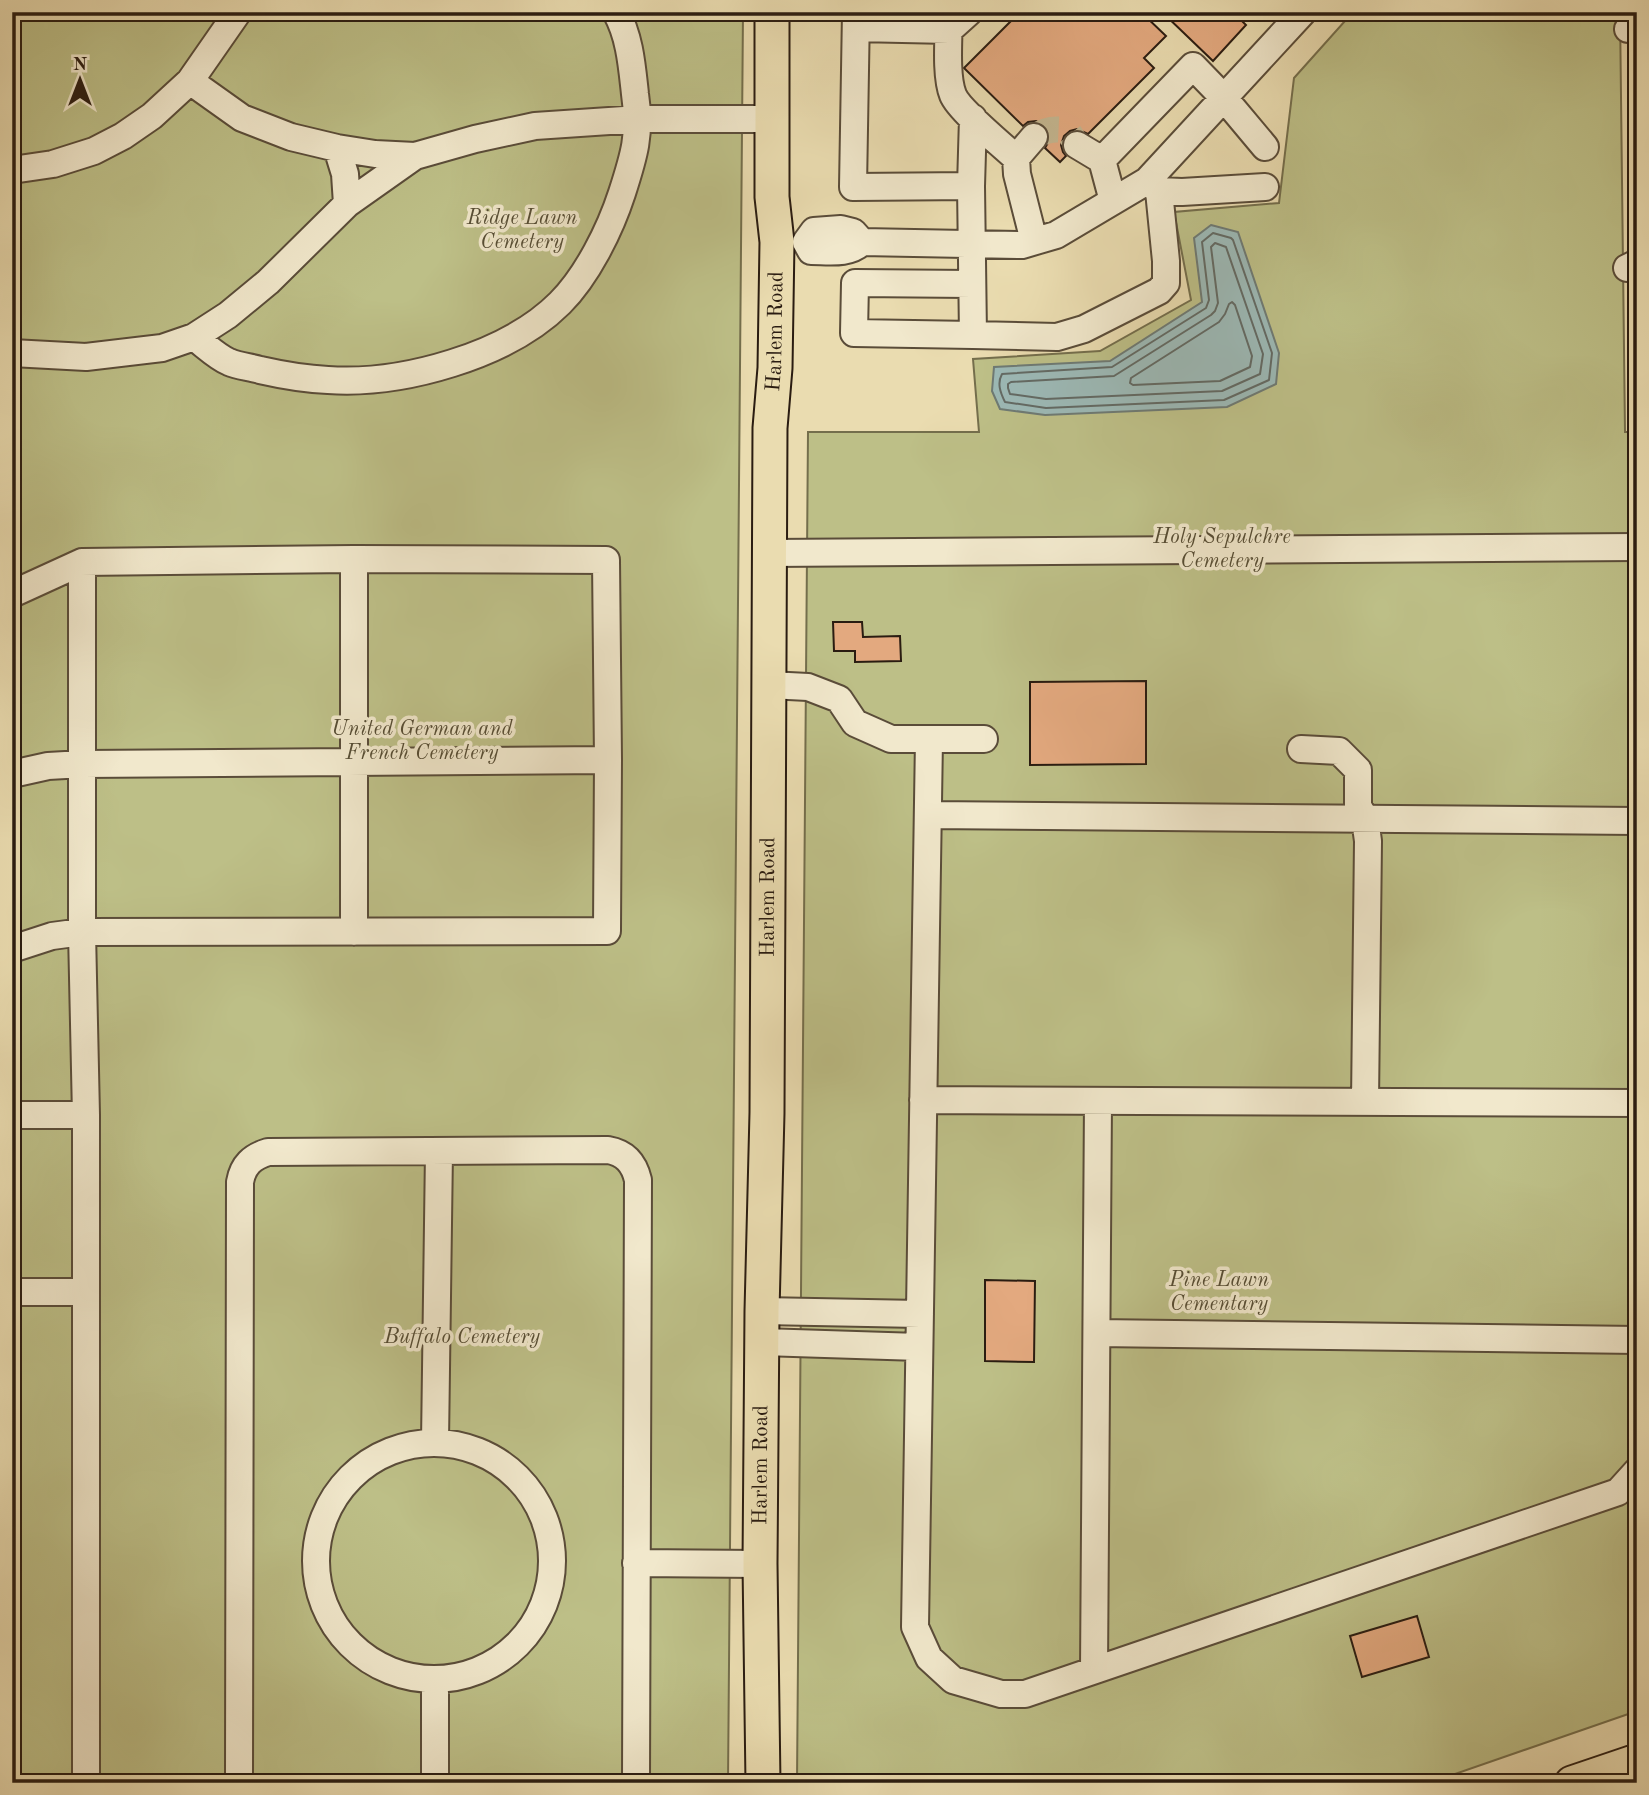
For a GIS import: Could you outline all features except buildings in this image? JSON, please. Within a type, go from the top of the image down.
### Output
[{"type":"main road","name":"Harlem Road","points":[[763,1783],[760,1564],[767,1113],[770,428],[791,242],[772,197],[772,12]]},
{"type":"main road","points":[[1572,1783],[1637,1760]]},
{"type":"lane","points":[[12,170],[53,164],[94,150],[123,136],[152,116],[190,81],[238,12]]},
{"type":"lane","points":[[194,337],[228,362],[275,374],[329,381],[371,379],[414,373],[467,360],[520,335],[541,320],[561,302],[592,262],[619,203],[634,156],[639,119],[629,48],[616,12]]},
{"type":"lane","points":[[969,12],[949,21],[856,20],[853,187],[971,186]]},
{"type":"lane","points":[[791,242],[811,251],[828,251],[855,249],[862,242],[1022,245],[1056,235],[1113,201],[1153,186],[1224,98],[1303,12]]},
{"type":"lane","points":[[949,21],[949,81],[954,98],[1016,158],[1017,174],[1034,241]]},
{"type":"lane","points":[[1102,160],[1194,66],[1265,147]]},
{"type":"lane","points":[[190,81],[242,118],[291,137],[375,154],[415,156],[535,126],[639,119],[772,118]]},
{"type":"lane","points":[[973,118],[973,335]]},
{"type":"lane","points":[[1016,158],[1034,137]]},
{"type":"lane","points":[[1077,145],[1102,160],[1113,201]]},
{"type":"lane","points":[[338,148],[345,174],[347,204]]},
{"type":"lane","points":[[12,353],[86,357],[162,348],[194,337],[228,315],[268,282],[347,204],[415,156]]},
{"type":"lane","points":[[1153,186],[1181,192],[1265,187]]},
{"type":"lane","points":[[972,284],[855,283],[854,333],[1057,337],[1084,329],[1159,291],[1166,283],[1166,261],[1153,186]]},
{"type":"lane","points":[[770,554],[1637,547]]},
{"type":"lane","points":[[354,559],[354,932]]},
{"type":"lane","points":[[12,594],[82,562],[606,560],[608,761],[607,931],[82,932],[52,936],[12,949]]},
{"type":"lane","points":[[82,562],[82,932],[86,1115],[86,1783]]},
{"type":"lane","points":[[769,685],[808,687],[839,699],[855,723],[891,739],[984,739]]},
{"type":"lane","points":[[929,739],[915,1627],[929,1658],[953,1680],[1001,1694],[1025,1694],[1618,1492],[1637,1471]]},
{"type":"lane","points":[[1301,749],[1339,751],[1358,770],[1358,806],[1365,819],[1368,842],[1365,1102]]},
{"type":"lane","points":[[12,774],[48,766],[82,764],[608,761]]},
{"type":"lane","points":[[928,815],[1637,821]]},
{"type":"lane","points":[[923,1100],[1637,1103]]},
{"type":"lane","points":[[1094,1670],[1098,1101]]},
{"type":"lane","points":[[12,1115],[86,1115]]},
{"type":"lane","points":[[239,1783],[240,1182],[249,1161],[268,1152],[608,1150],[631,1161],[636,1170],[638,1194],[636,1783]]},
{"type":"lane","points":[[435,1442],[439,1151]]},
{"type":"lane","points":[[12,1292],[85,1292]]},
{"type":"lane","points":[[762,1327],[920,1314]]},
{"type":"lane","points":[[762,1327],[919,1347]]},
{"type":"lane","points":[[1097,1333],[1637,1340]]},
{"type":"lane","points":[[435,1442],[457,1444],[496,1459],[527,1486],[547,1523],[554,1563],[538,1620],[512,1652],[476,1673],[435,1681],[378,1667],[345,1642],[323,1606],[314,1566],[316,1540],[331,1501],[358,1469],[394,1449],[435,1442]]},
{"type":"lane","points":[[636,1563],[760,1564]]},
{"type":"lane","points":[[435,1681],[435,1783]]},
{"type":"green space","points":[[12,12],[743,12],[728,1783],[12,1783]]},
{"type":"green space","name":"Pine Lawn Cementary","points":[[1353,12],[1620,12],[1625,432],[1637,432],[1637,1711],[1429,1783],[797,1783],[808,432],[979,432],[973,359],[1100,351],[1191,300],[1174,212],[1279,203],[1294,78]]},
{"type":"water","points":[[1211,225],[1238,232],[1279,353],[1276,384],[1227,407],[1045,415],[1000,409],[992,391],[994,367],[1110,361],[1202,302],[1194,238]]},
{"type":"tunnel","points":[[1034,137],[1057,129],[1070,134],[1077,145]]},
{"type":"park label","name":"Ridge Lawn Cemetery","points":[[522,230]]},
{"type":"park label","name":"Holy Sepulchre Cemetery","points":[[1222,549]]},
{"type":"park label","name":"United German and French Cemetery","points":[[422,741]]},
{"type":"park label","name":"Buffalo Cemetery","points":[[462,1337]]}]
